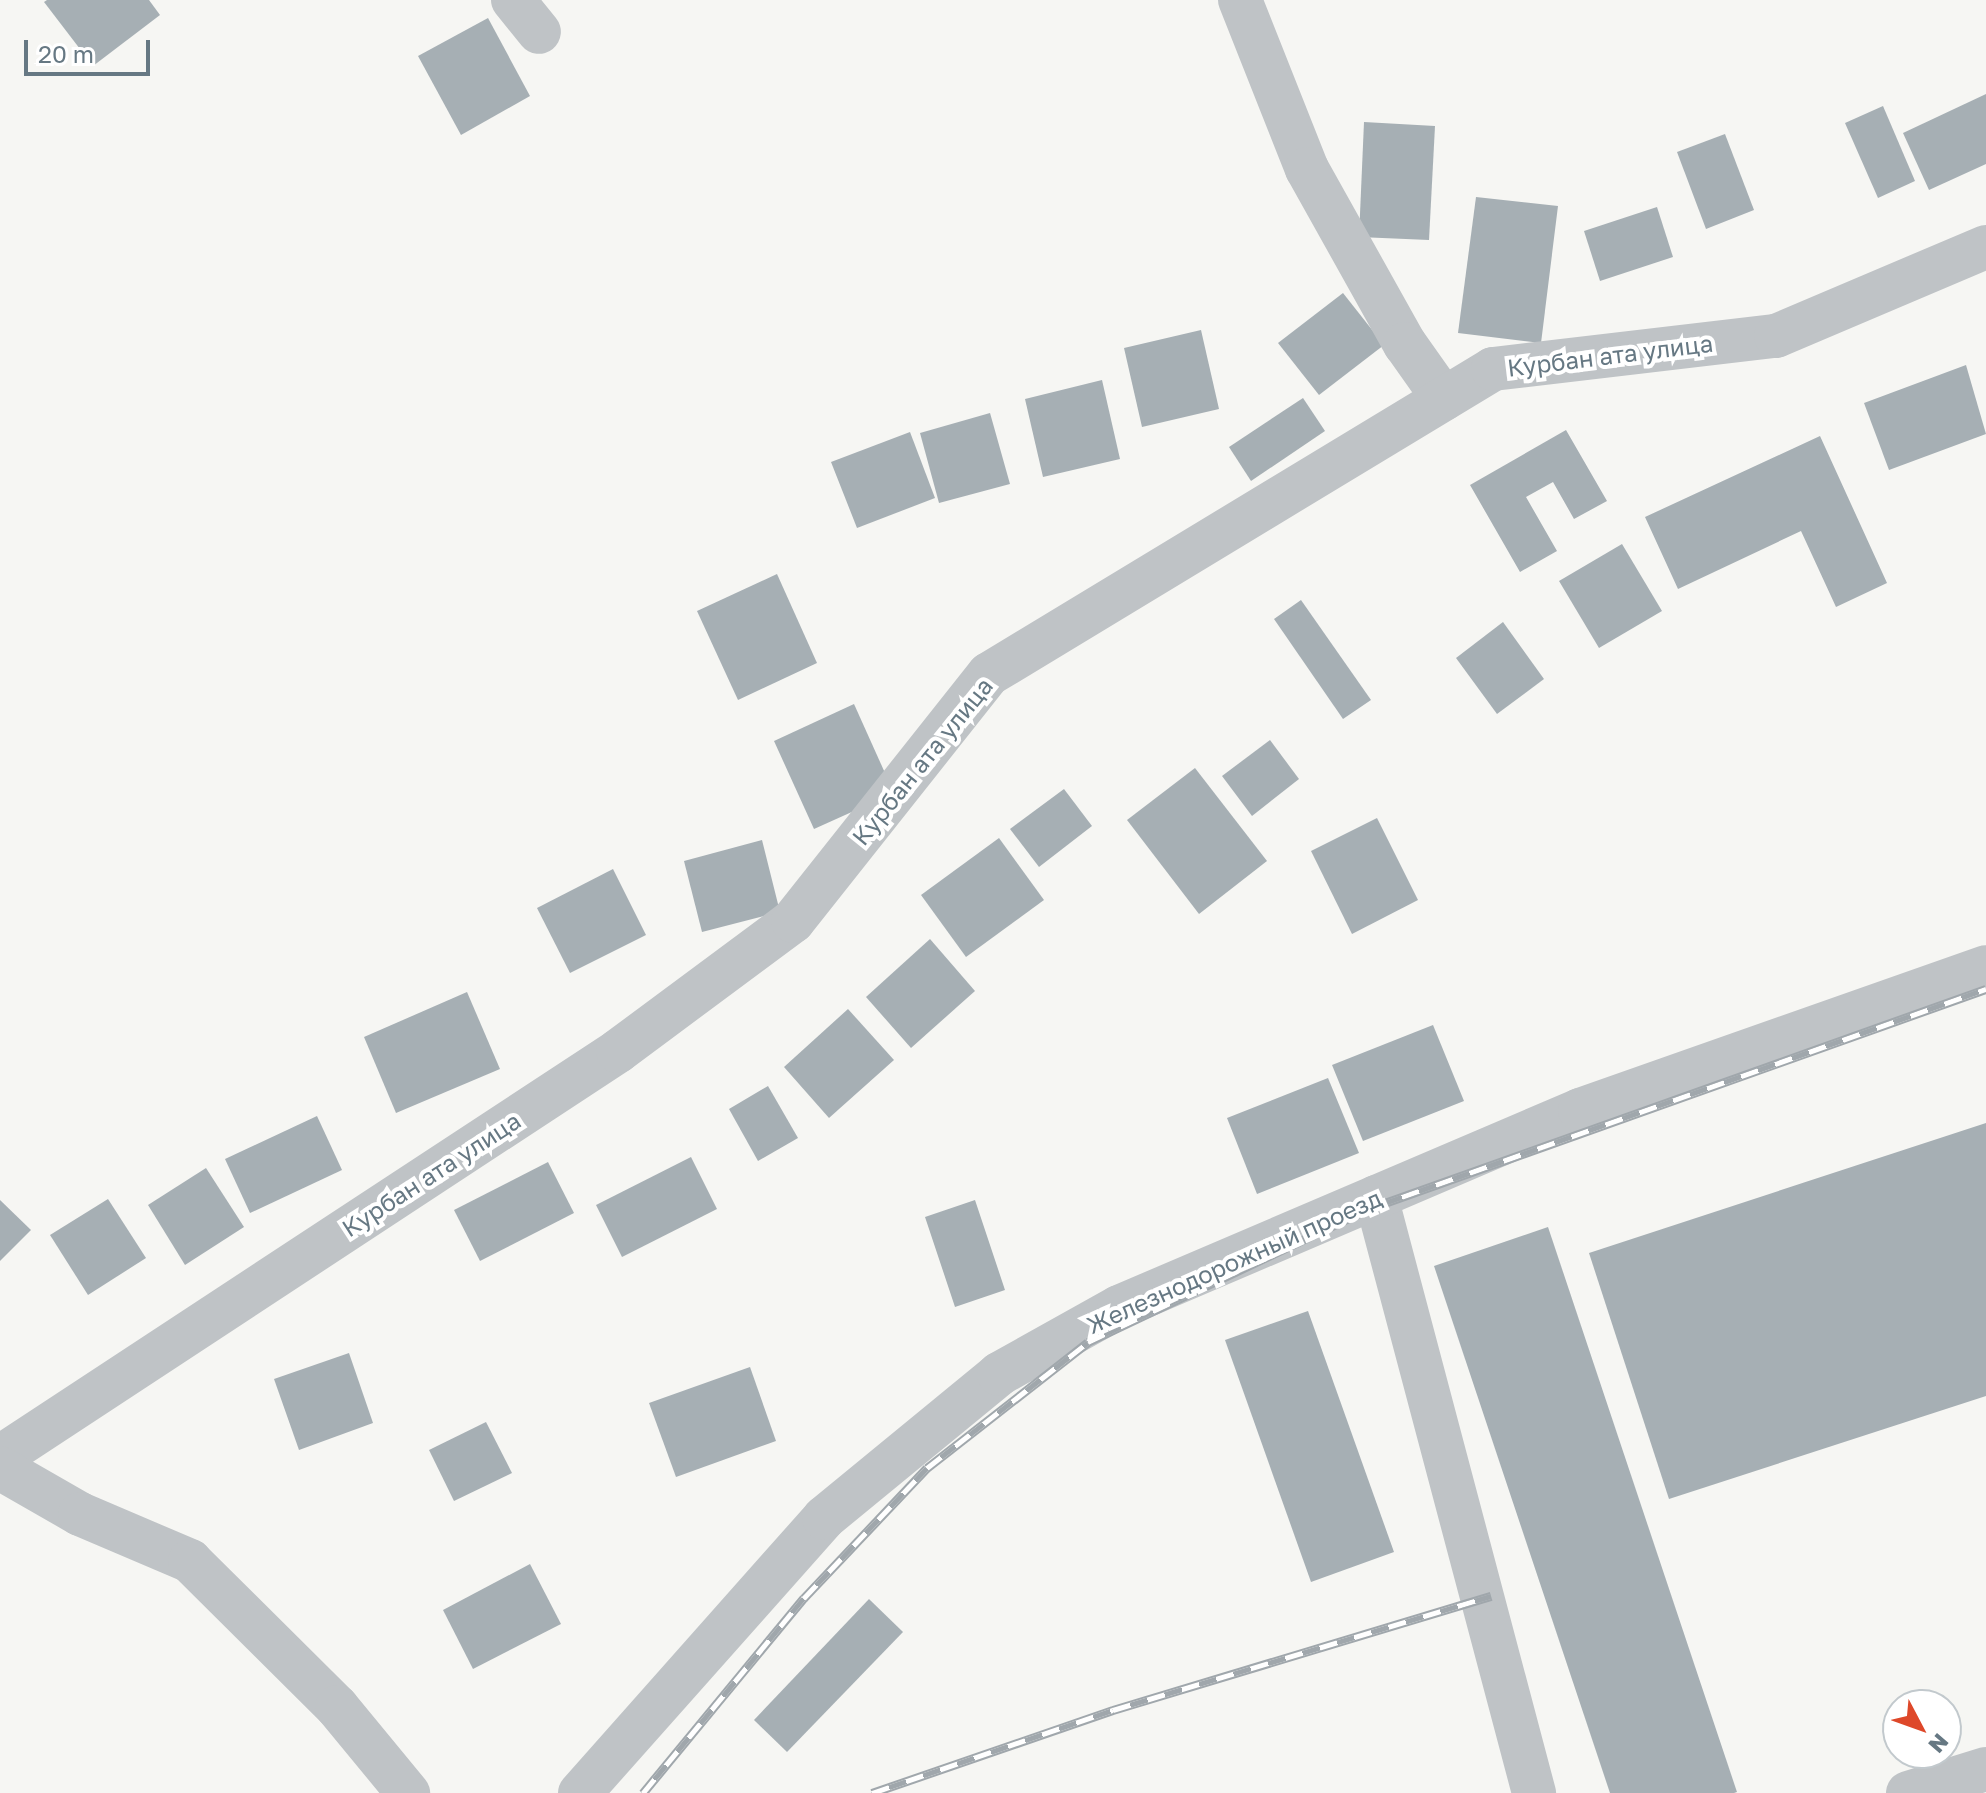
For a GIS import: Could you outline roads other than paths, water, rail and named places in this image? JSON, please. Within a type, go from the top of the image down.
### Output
[{"type":"street","points":[[1240,0],[1307,169],[1405,344],[1444,399]]},
{"type":"street","name":"Курбан ата улица","points":[[0,1457],[618,1051],[793,921],[989,674],[1493,369],[1776,336],[1986,247]]},
{"type":"street","name":"Железнодорожный проезд","points":[[580,1793],[824,1518],[999,1374],[1119,1307],[1580,1110],[1986,967]]},
{"type":"street","points":[[1376,1197],[1534,1793]]},
{"type":"street","points":[[0,1468],[80,1514],[190,1561],[337,1707],[408,1793]]},
{"type":"street","points":[[1908,1793],[1986,1769]]},
{"type":"railway","points":[[643,1793],[804,1598],[927,1468],[1088,1342],[1368,1209],[1986,989]]},
{"type":"railway","points":[[872,1793],[1113,1710],[1491,1596]]}]
